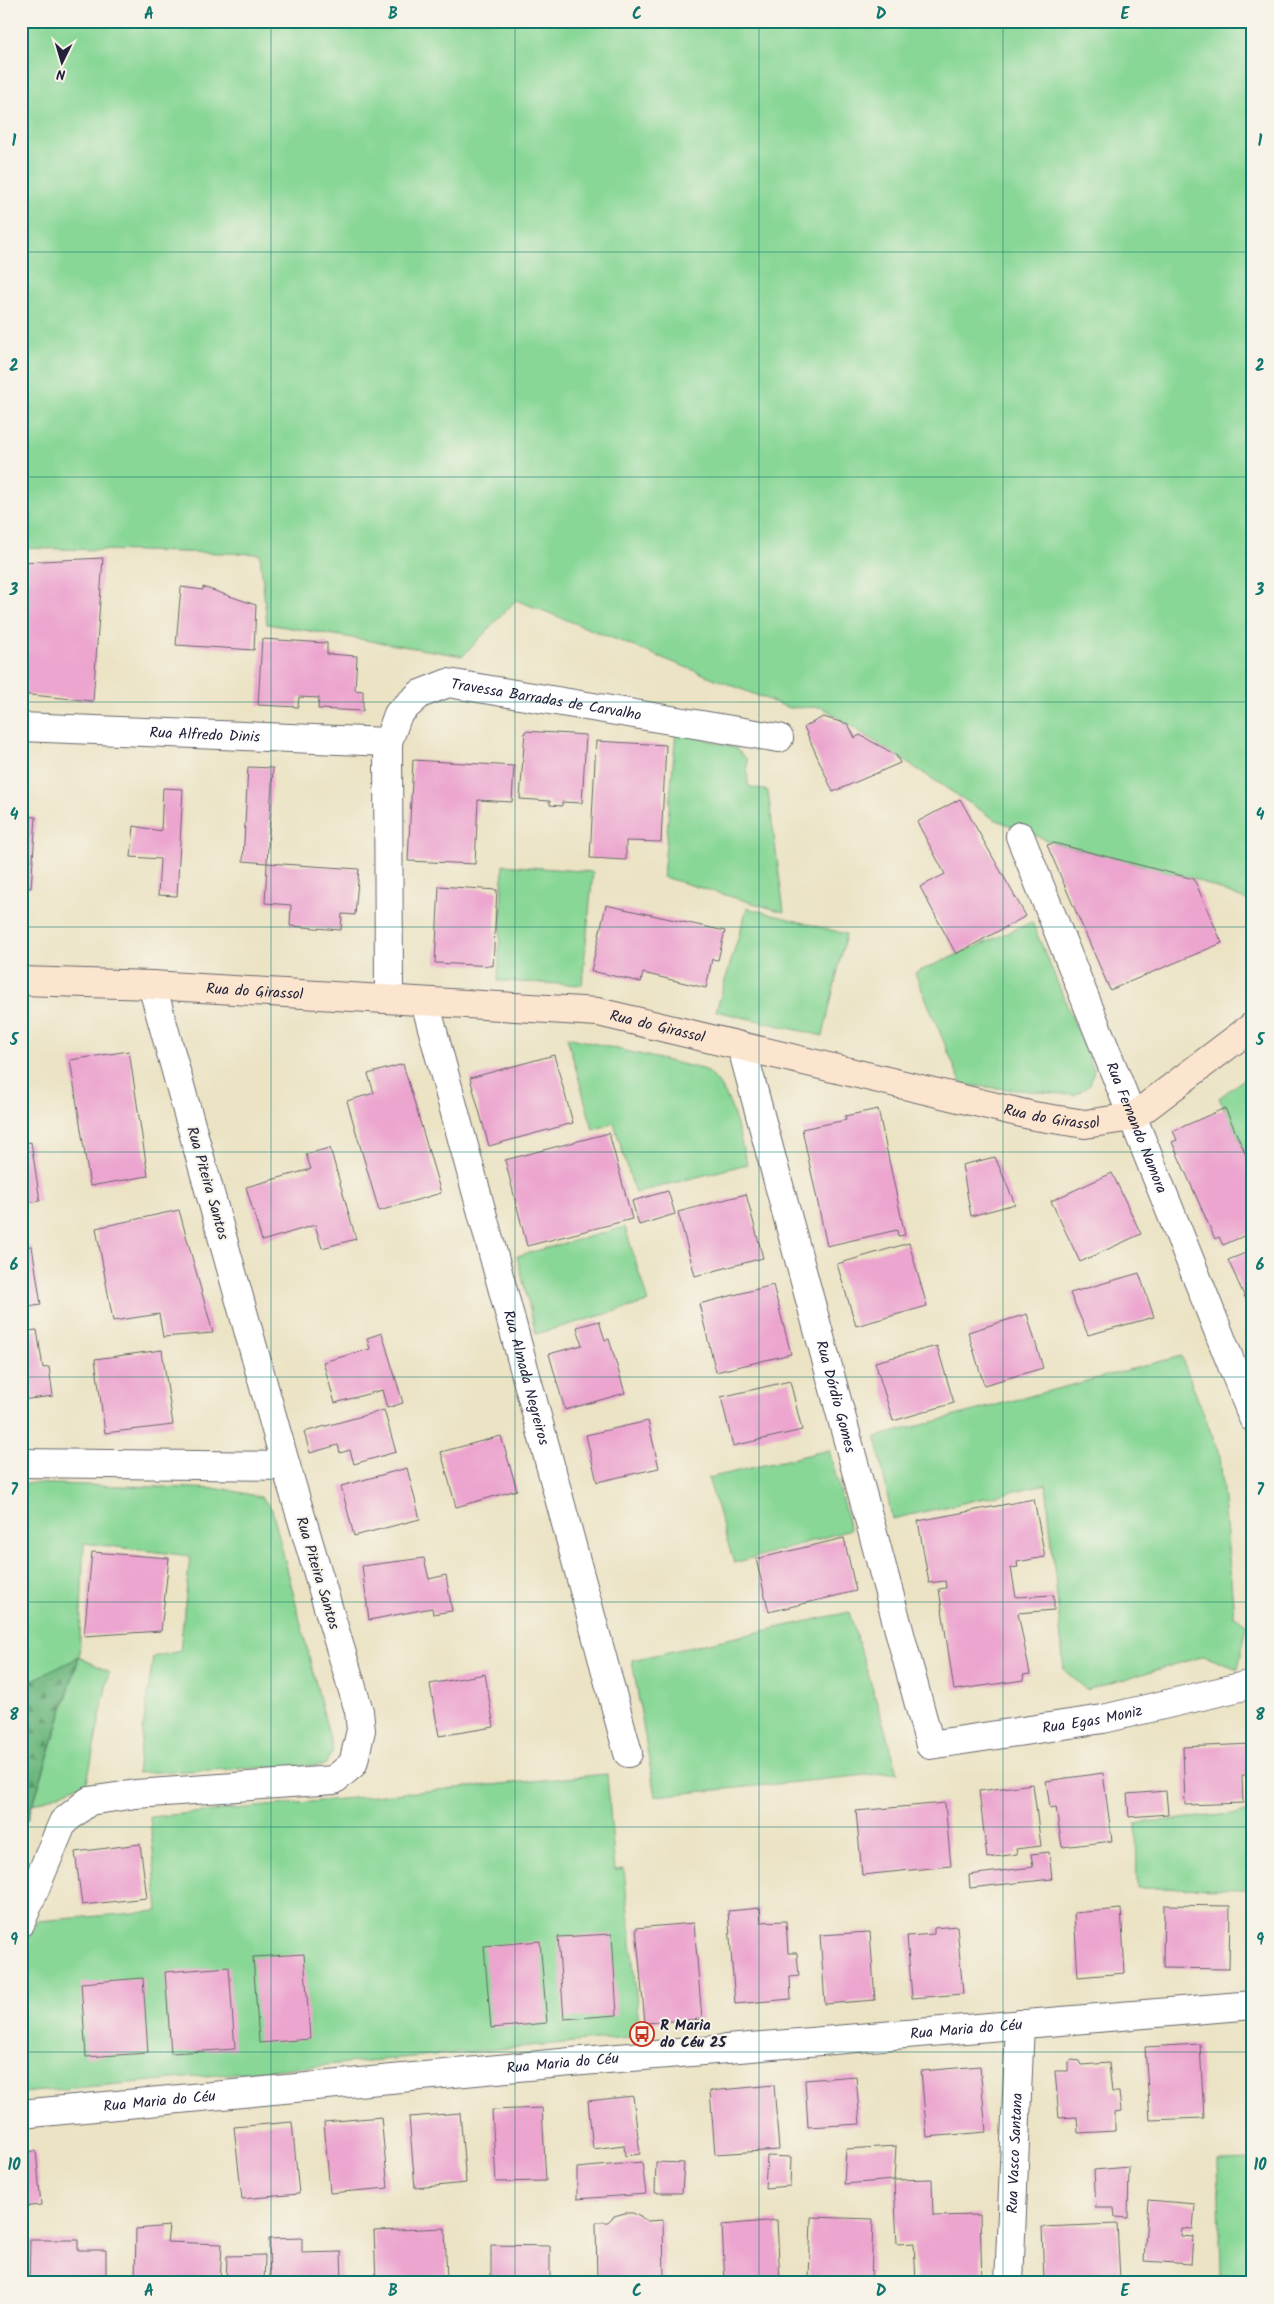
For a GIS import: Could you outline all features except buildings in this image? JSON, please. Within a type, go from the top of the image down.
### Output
[{"type":"street","name":"Travessa Barradas de Carvalho","points":[[389,998],[388,742],[398,714],[420,694],[448,683],[778,738]]},
{"type":"street","name":"Rua Alfredo Dinis","points":[[21,727],[388,742]]},
{"type":"street","name":"Rua Fernando Namora","points":[[1020,836],[1253,1418]]},
{"type":"street","name":"Rua do Girassol","points":[[21,982],[152,985],[598,1012],[742,1048],[1034,1116],[1085,1124],[1133,1117],[1253,1026]]},
{"type":"street","name":"Rua Piteira Santos","points":[[21,1922],[63,1822],[88,1801],[136,1794],[334,1780],[353,1764],[361,1730],[359,1711],[286,1466],[152,985]]},
{"type":"street","name":"Rua Almada Negreiros","points":[[425,1002],[628,1753]]},
{"type":"street","name":"Rua Dórdio Gomes","points":[[742,1048],[930,1744]]},
{"type":"street","points":[[21,1463],[286,1466]]},
{"type":"street","name":"Rua Egas Moniz","points":[[930,1744],[1102,1718],[1253,1684]]},
{"type":"street","name":"Rua Maria do Céu","points":[[21,2114],[562,2062],[1253,2005]]},
{"type":"street","name":"Rua Vasco Santana","points":[[1009,2283],[1020,2024]]},
{"type":"green space","points":[[21,21],[1253,21],[1253,903],[1194,879],[1054,843],[994,819],[822,707],[789,708],[516,600],[463,656],[267,624],[260,554],[21,548]]},
{"type":"green space","points":[[676,731],[736,748],[747,760],[748,786],[768,791],[784,912],[663,877]]},
{"type":"green space","points":[[503,865],[593,872],[582,985],[498,981]]},
{"type":"green space","points":[[747,908],[846,934],[823,1036],[716,1011]]},
{"type":"green space","points":[[1032,922],[1094,1070],[1090,1085],[1075,1095],[962,1085],[915,973]]},
{"type":"green space","points":[[567,1037],[706,1070],[723,1090],[729,1101],[747,1164],[635,1193],[614,1123],[593,1130]]},
{"type":"green space","points":[[1253,1072],[1253,1168],[1219,1098]]},
{"type":"green space","points":[[625,1227],[648,1302],[536,1334],[517,1256]]},
{"type":"green space","points":[[1181,1356],[1220,1456],[1234,1615],[1247,1625],[1238,1669],[1204,1656],[1087,1690],[1064,1670],[1046,1484],[892,1519],[876,1437]]},
{"type":"green space","points":[[829,1450],[850,1530],[734,1563],[708,1478]]},
{"type":"green space","points":[[21,1483],[224,1489],[261,1497],[272,1509],[333,1751],[325,1765],[137,1773],[153,1657],[180,1651],[190,1556],[84,1543],[79,1657],[109,1672],[87,1782],[33,1805],[79,1658],[21,1686]]},
{"type":"green space","points":[[849,1612],[898,1772],[655,1796],[632,1660]]},
{"type":"green space","points":[[79,1657],[28,1819],[21,1821],[21,1686]]},
{"type":"green space","points":[[607,1774],[615,1870],[624,1869],[640,2036],[21,2093],[21,1951],[38,1921],[158,1911],[150,1817]]},
{"type":"green space","points":[[1253,1812],[1253,1889],[1137,1888],[1136,1823]]},
{"type":"green space","points":[[1253,2159],[1253,2276],[1221,2275],[1218,2160]]},
{"type":"place","name":"R Maria do Céu 25","points":[[642,2034]]}]
